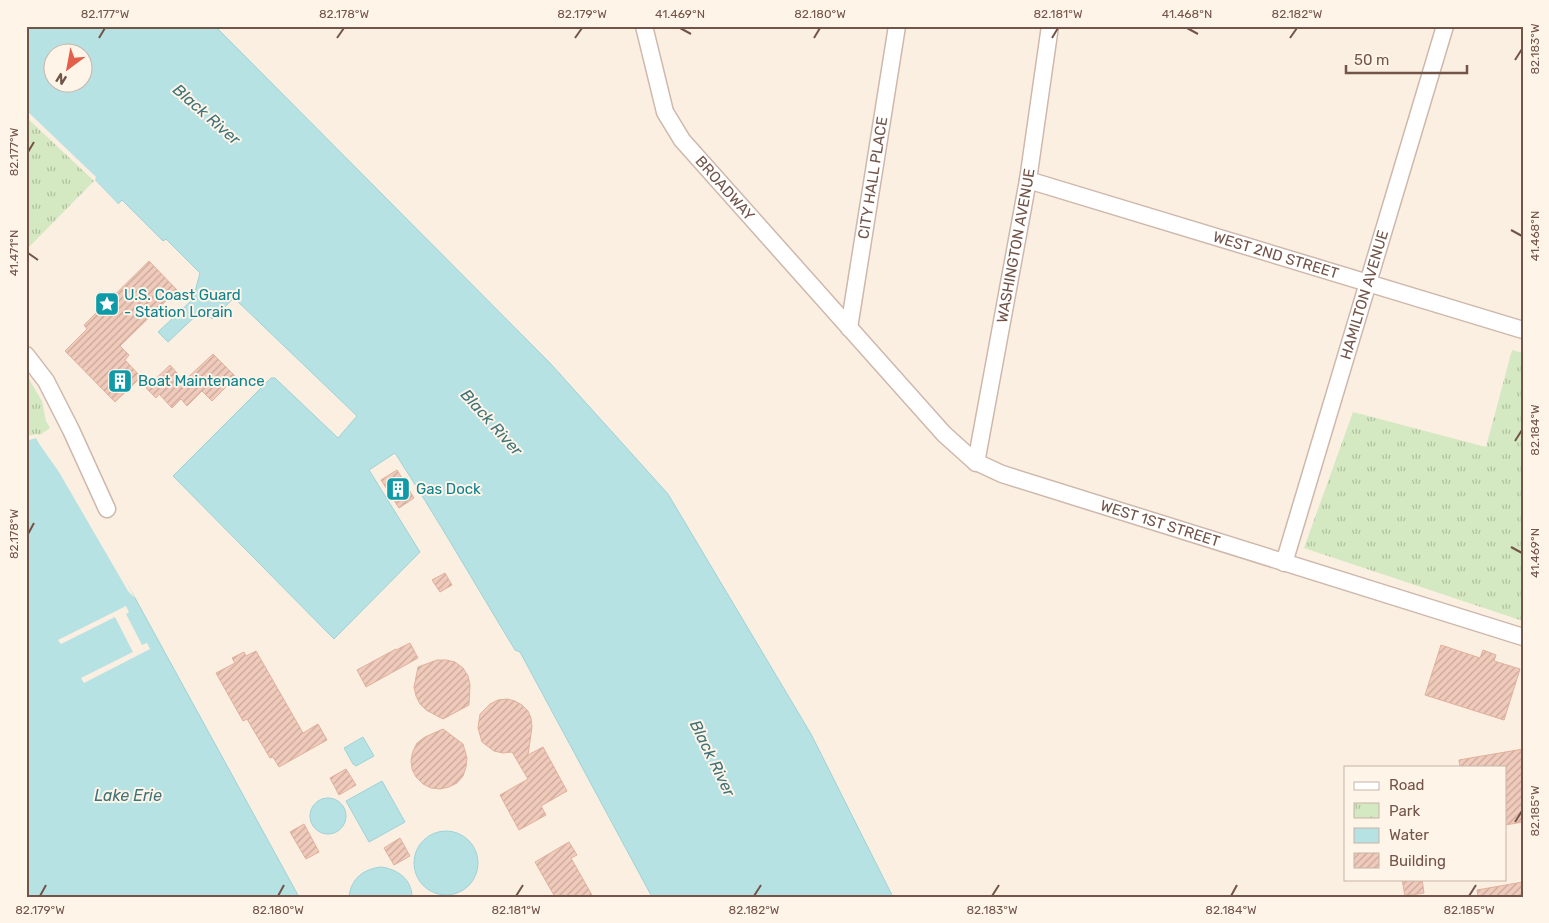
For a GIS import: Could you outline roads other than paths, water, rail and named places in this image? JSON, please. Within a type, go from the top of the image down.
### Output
[{"type":"street","name":"BROADWAY","points":[[644,26],[665,112],[682,140],[849,328]]},
{"type":"street","name":"CITY HALL PLACE","points":[[849,328],[896,26]]},
{"type":"street","name":"WASHINGTON AVENUE","points":[[976,463],[1028,180],[1050,26]]},
{"type":"street","name":"HAMILTON AVENUE","points":[[1284,563],[1445,26]]},
{"type":"street","name":"WEST 2ND STREET","points":[[1028,180],[1523,330]]},
{"type":"street","name":"WEST 1ST STREET","points":[[849,328],[944,434],[976,463],[1002,474],[1523,637]]},
{"type":"street","points":[[26,355],[46,381],[107,509]]},
{"type":"water","name":"Black River","points":[[26,26],[215,26],[550,363],[668,494],[811,734],[893,897],[652,897],[520,652],[515,650],[395,453],[369,470],[420,552],[334,639],[173,476],[271,378],[275,378],[338,438],[357,416],[234,298],[212,319],[202,310],[168,342],[158,332],[193,299],[200,273],[166,239],[163,241],[122,200],[118,204],[26,113]]},
{"type":"water","name":"Lake Erie","points":[[37,437],[54,456],[135,598],[299,897],[26,897],[26,438]]},
{"type":"water","points":[[363,737],[374,756],[356,766],[344,748]]},
{"type":"water","points":[[382,781],[405,822],[369,842],[346,801]]},
{"type":"water","points":[[328,798],[335,799],[341,803],[345,809],[345,823],[341,829],[335,833],[328,834],[321,833],[315,829],[311,823],[310,816],[311,809],[315,803],[321,799]]},
{"type":"water","points":[[446,831],[464,837],[472,845],[478,863],[472,881],[464,889],[446,895],[428,889],[420,881],[414,863],[420,845],[428,837]]},
{"type":"water","points":[[381,867],[393,870],[402,876],[409,885],[412,897],[349,897],[352,885],[359,876],[364,872]]},
{"type":"place","name":"U.S. Coast Guard - Station Lorain","points":[[107,304]]},
{"type":"place","name":"Boat Maintenance","points":[[120,381]]},
{"type":"place","name":"Gas Dock","points":[[398,489]]}]
